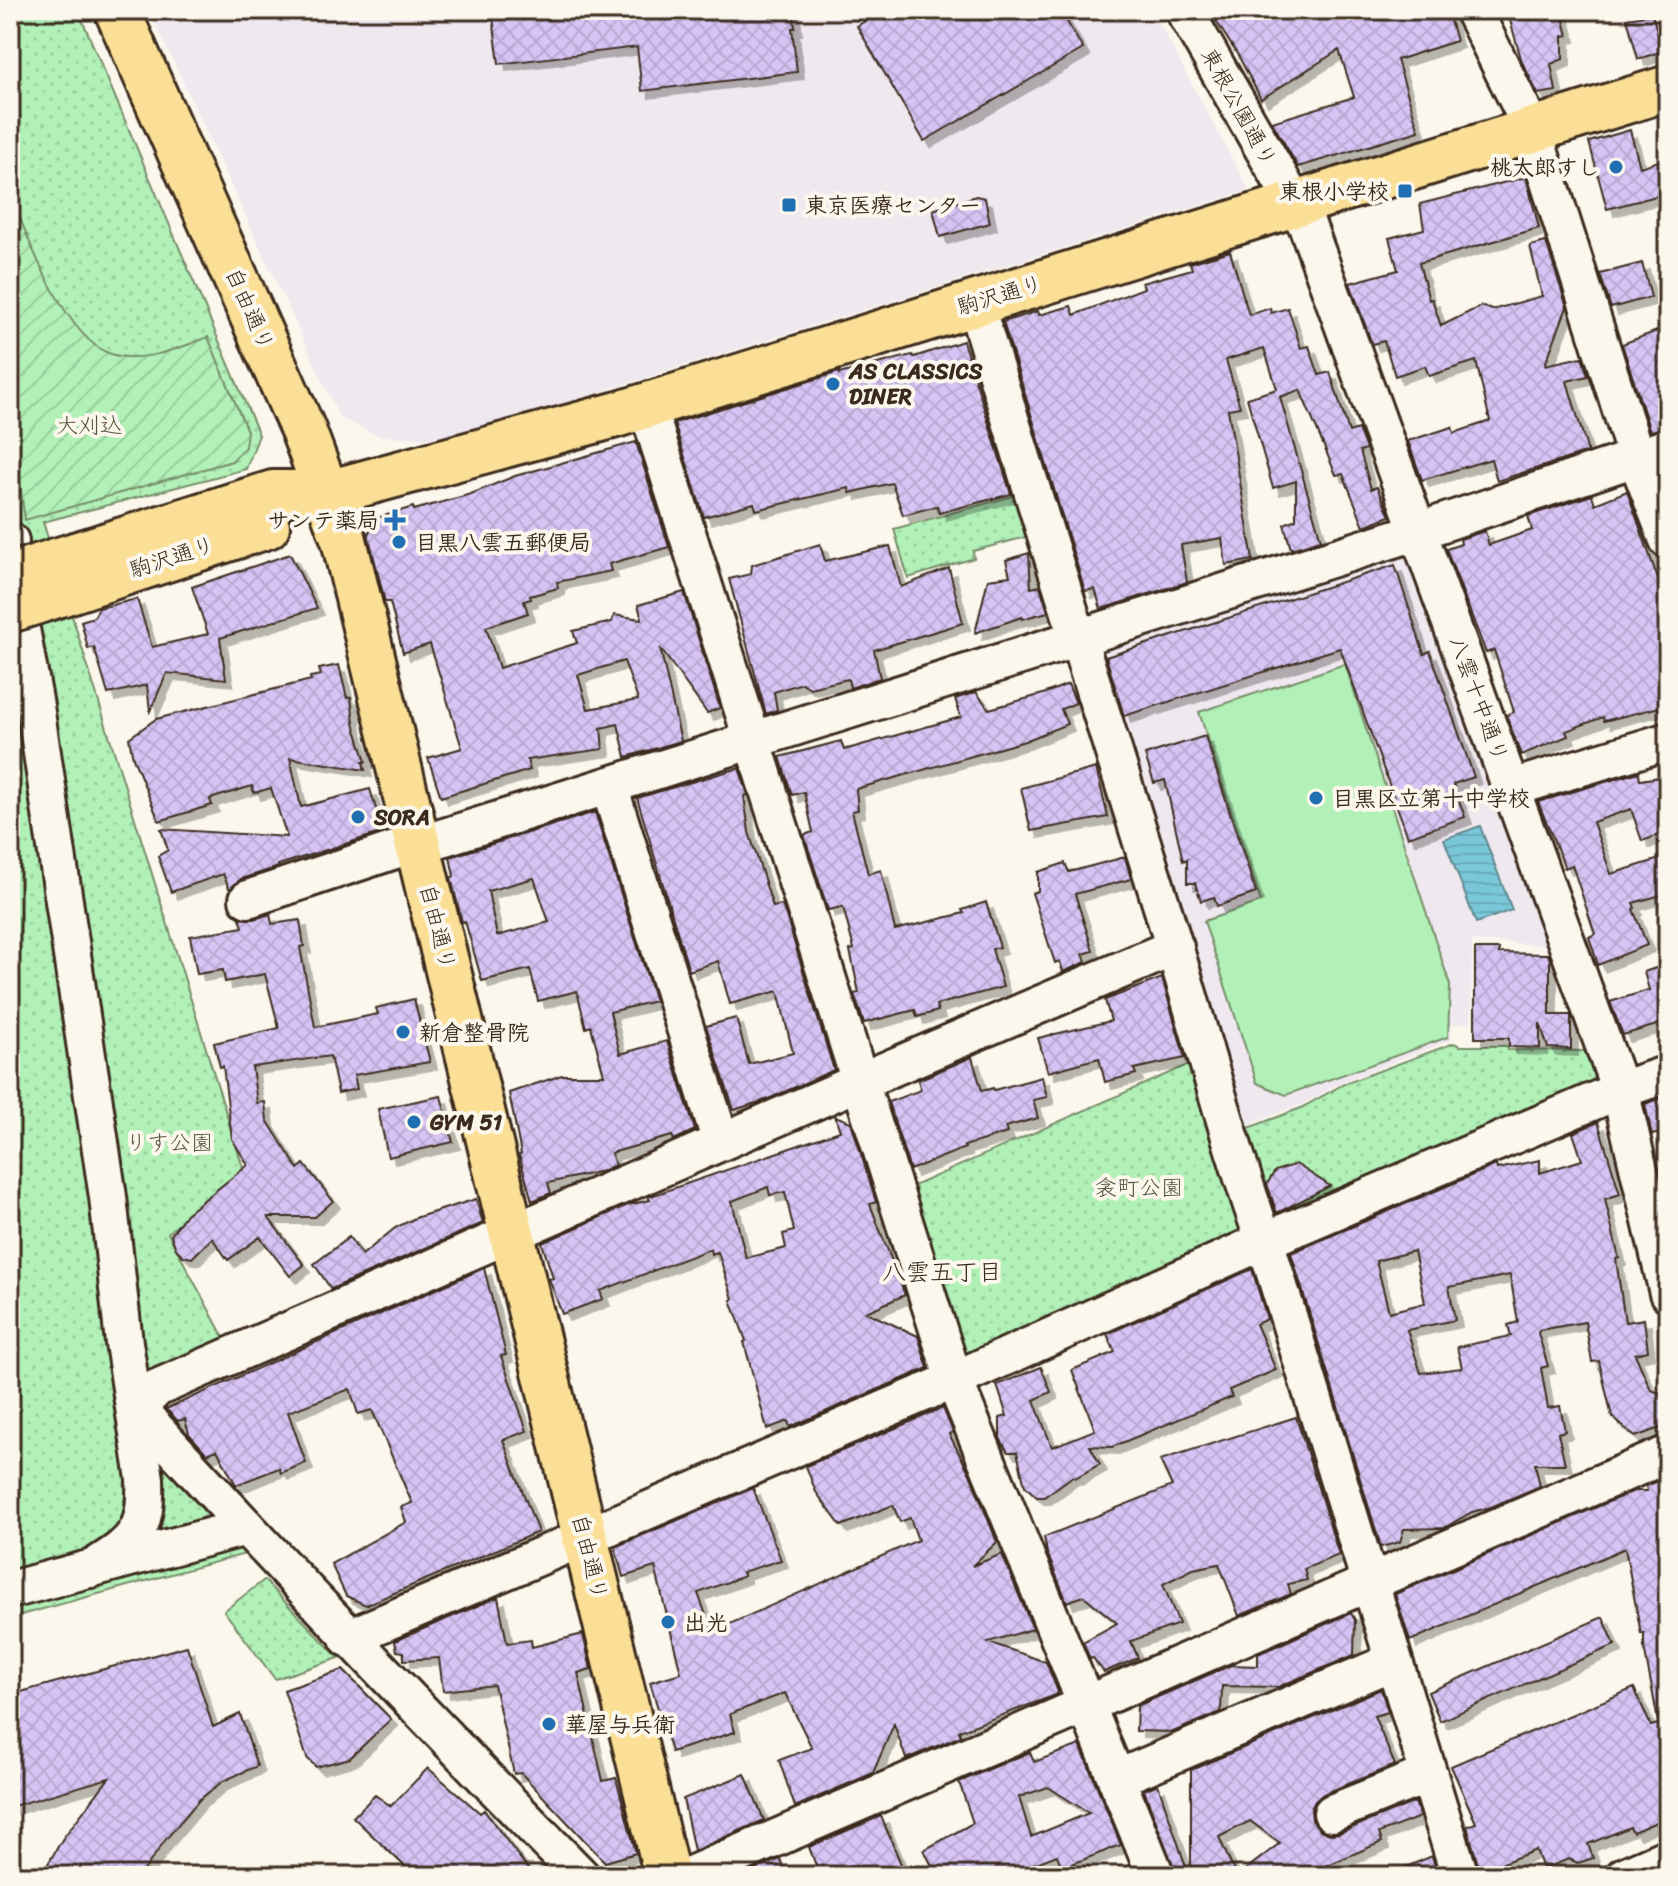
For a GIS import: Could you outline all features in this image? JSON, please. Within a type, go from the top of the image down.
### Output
[{"type":"main road","name":"自由通り","points":[[117,10],[303,430],[344,540],[667,1876]]},
{"type":"main road","name":"駒沢通り","points":[[15,619],[61,577],[273,493],[328,493],[384,480],[643,406],[1668,88]]},
{"type":"main road","name":"駒沢通り","points":[[10,576],[61,577]]},
{"type":"street","name":"東根公園通り","points":[[1184,10],[1294,204]]},
{"type":"street","points":[[1473,10],[1533,131],[1652,452],[1668,540]]},
{"type":"street","name":"八雲十中通り","points":[[1294,204],[1307,225],[1620,1090],[1668,1293]]},
{"type":"street","points":[[975,302],[1460,1876]]},
{"type":"street","points":[[643,406],[654,428],[954,1380],[1156,1876]]},
{"type":"street","points":[[248,899],[1419,531],[1652,452]]},
{"type":"street","points":[[15,619],[42,750],[106,1183],[125,1355],[145,1479],[144,1509],[138,1533],[117,1553],[91,1569]]},
{"type":"street","points":[[1512,788],[1668,741]]},
{"type":"street","points":[[609,786],[721,1142]]},
{"type":"street","points":[[581,1876],[348,1638],[145,1417],[142,1409],[149,1395],[157,1388],[241,1350],[1175,947]]},
{"type":"street","points":[[348,1638],[954,1380],[1264,1241],[1620,1090],[1668,1074]]},
{"type":"street","points":[[688,1876],[1668,1454]]},
{"type":"street","points":[[10,1590],[91,1569],[240,1520]]},
{"type":"street","points":[[1116,1779],[1394,1661]]},
{"type":"street","points":[[1332,1813],[1429,1774]]},
{"type":"street","points":[[1624,1876],[1668,1857]]},
{"type":"shaded area","points":[[149,10],[1152,10],[1249,190],[448,439],[380,436],[340,418]]},
{"type":"shaded area","name":"目黒区立第十中学校","points":[[1394,550],[1407,558],[1548,945],[1472,941],[1471,1023],[1452,1024],[1451,1040],[1343,1082],[1301,1105],[1242,1126],[1093,654],[1099,643]]},
{"type":"green space","name":"りす公園","points":[[10,10],[78,10],[259,435],[246,469],[43,522],[244,1171],[168,1233],[230,1349],[145,1391],[260,1550],[10,1618]]},
{"type":"green space","name":"大刈込","points":[[10,188],[48,282],[78,328],[94,345],[111,354],[135,357],[161,353],[208,337],[247,431],[245,447],[232,461],[25,520],[10,411]]},
{"type":"green space","points":[[1020,494],[1033,535],[973,551],[974,558],[908,578],[894,529]]},
{"type":"green space","points":[[1345,664],[1450,985],[1448,1037],[1286,1095],[1257,1083],[1204,921],[1261,902],[1199,712]]},
{"type":"green space","name":"衾町公園","points":[[1454,1043],[1460,1046],[1507,1046],[1508,1050],[1587,1051],[1594,1075],[1588,1092],[966,1361],[902,1191],[1194,1062],[1220,1139],[1301,1108],[1344,1084]]},
{"type":"green space","points":[[264,1580],[339,1658],[275,1679],[224,1611]]},
{"type":"water","points":[[1480,826],[1512,910],[1476,923],[1444,839]]},
{"type":"building","points":[[492,10],[793,10],[797,72],[642,91],[637,47],[499,64]]},
{"type":"building","points":[[883,10],[1060,10],[1083,49],[924,141],[857,26]]},
{"type":"building","points":[[1209,10],[1447,10],[1456,41],[1397,60],[1419,131],[1298,167],[1272,122],[1354,97],[1339,50],[1261,99]]},
{"type":"building","points":[[1507,10],[1561,10],[1568,35],[1563,36],[1563,59],[1551,64],[1556,91],[1538,94],[1522,62]]},
{"type":"building","points":[[1652,14],[1663,51],[1638,59],[1627,18]]},
{"type":"building","points":[[1630,130],[1640,167],[1668,158],[1668,193],[1607,209],[1589,142]]},
{"type":"building","points":[[1526,177],[1539,228],[1419,263],[1429,300],[1432,299],[1441,326],[1481,306],[1492,310],[1542,296],[1530,246],[1546,242],[1567,307],[1545,365],[1582,357],[1588,376],[1567,381],[1588,452],[1497,481],[1491,459],[1422,480],[1408,441],[1452,427],[1454,433],[1490,421],[1476,361],[1429,376],[1425,366],[1395,376],[1384,341],[1372,344],[1350,283],[1398,270],[1389,238],[1424,229],[1420,204]]},
{"type":"building","points":[[976,196],[985,198],[990,223],[940,237],[933,210]]},
{"type":"building","points":[[1230,251],[1249,315],[1270,308],[1271,313],[1288,308],[1301,348],[1309,346],[1319,375],[1330,372],[1349,432],[1358,429],[1366,449],[1360,451],[1371,489],[1377,487],[1390,516],[1364,526],[1343,474],[1336,475],[1300,390],[1280,397],[1321,540],[1291,549],[1284,524],[1296,519],[1296,481],[1273,488],[1247,398],[1277,389],[1264,348],[1226,360],[1240,407],[1228,409],[1253,560],[1226,565],[1222,538],[1181,545],[1187,582],[1101,609],[1095,589],[1085,591],[1003,322],[1038,311],[1039,315],[1071,306],[1074,315],[1144,288],[1142,283],[1192,269],[1190,263]]},
{"type":"building","points":[[1642,263],[1651,297],[1611,308],[1600,274]]},
{"type":"building","points":[[1668,327],[1668,427],[1650,431],[1622,344]]},
{"type":"building","points":[[963,341],[1011,494],[939,513],[937,506],[903,515],[892,483],[850,493],[849,488],[756,510],[754,503],[704,517],[674,423],[839,372],[914,357]]},
{"type":"building","points":[[636,442],[669,547],[609,564],[611,571],[557,582],[558,588],[530,596],[531,599],[524,601],[528,613],[486,627],[499,668],[577,643],[573,631],[612,622],[614,615],[642,619],[638,605],[684,592],[720,708],[707,713],[660,648],[681,741],[626,757],[618,724],[601,728],[603,749],[527,760],[530,770],[441,797],[428,758],[462,748],[430,644],[403,653],[390,602],[385,602],[368,534],[377,518],[471,494],[515,476]],"holes":[[[624,661],[638,700],[588,709],[578,675]]]},
{"type":"building","points":[[1627,491],[1665,599],[1668,598],[1668,705],[1604,721],[1603,717],[1566,731],[1568,736],[1521,755],[1506,715],[1514,712],[1494,650],[1486,653],[1446,549],[1461,544],[1460,539],[1485,531],[1489,545],[1532,530],[1528,516],[1592,495],[1595,504]]},
{"type":"building","points":[[820,544],[825,561],[890,546],[901,587],[949,568],[963,623],[874,650],[880,678],[850,688],[848,679],[810,688],[802,683],[774,692],[777,710],[766,714],[729,579],[751,574],[752,565]]},
{"type":"building","points":[[1029,553],[1031,588],[1040,586],[1048,612],[975,633],[988,579],[1010,576],[1006,560]]},
{"type":"building","points":[[290,554],[317,608],[220,638],[226,679],[167,673],[150,711],[147,685],[108,694],[94,647],[88,649],[81,621],[94,617],[99,608],[137,599],[152,647],[208,634],[192,587]]},
{"type":"building","points":[[1395,565],[1424,654],[1430,651],[1474,777],[1453,784],[1465,817],[1408,837],[1340,648],[1124,716],[1106,657]]},
{"type":"building","points":[[339,665],[347,698],[351,697],[354,723],[366,762],[363,762],[365,770],[290,758],[301,807],[370,789],[383,832],[241,879],[230,890],[223,874],[171,892],[158,856],[168,850],[161,829],[287,837],[271,788],[254,793],[252,786],[210,799],[212,805],[159,821],[133,758],[129,738],[156,719],[311,680],[310,677],[321,675],[319,669]]},
{"type":"building","points":[[1068,684],[1076,703],[1061,709],[1067,724],[1025,741],[856,789],[858,810],[852,811],[868,874],[881,870],[895,930],[964,913],[962,910],[986,902],[1000,947],[992,949],[1003,987],[936,1005],[938,1011],[917,1017],[915,1010],[864,1023],[854,994],[859,993],[850,950],[854,949],[843,907],[828,910],[804,835],[813,832],[804,792],[792,795],[780,757],[841,741],[844,750],[961,717],[955,699],[976,692],[989,709]]},
{"type":"building","points":[[1205,736],[1256,893],[1217,906],[1214,897],[1201,901],[1195,883],[1187,883],[1187,859],[1183,861],[1165,780],[1154,783],[1145,755]]},
{"type":"building","points":[[739,768],[748,795],[744,796],[749,832],[773,907],[782,905],[786,916],[834,1070],[766,1100],[734,1110],[706,1026],[736,1018],[749,1064],[793,1053],[778,991],[730,1004],[718,961],[689,971],[637,798]]},
{"type":"building","points":[[1096,768],[1108,817],[1031,831],[1021,788]]},
{"type":"building","points":[[1639,772],[1640,780],[1660,777],[1665,807],[1668,806],[1668,832],[1642,841],[1631,809],[1593,822],[1611,874],[1663,858],[1668,876],[1668,893],[1633,903],[1647,945],[1598,965],[1589,937],[1595,934],[1572,865],[1565,868],[1538,802]]},
{"type":"building","points":[[595,812],[655,1001],[610,1012],[620,1054],[667,1041],[695,1130],[674,1140],[672,1136],[611,1153],[615,1165],[602,1171],[548,1183],[551,1193],[532,1201],[519,1155],[509,1093],[562,1075],[604,1075],[591,1026],[586,1028],[577,991],[538,1001],[530,969],[482,981],[465,921],[462,922],[451,878],[454,876],[450,857]],"holes":[[[534,878],[549,922],[497,936],[488,891]]]},
{"type":"building","points":[[1125,857],[1131,879],[1075,894],[1093,951],[1083,954],[1086,962],[1063,972],[1060,961],[1055,963],[1032,893],[1038,891],[1038,872],[1065,863],[1069,872]]},
{"type":"building","points":[[270,914],[272,924],[300,920],[304,946],[300,947],[315,1027],[378,1014],[376,1008],[414,999],[430,1062],[354,1075],[357,1089],[338,1093],[330,1056],[252,1067],[257,1103],[265,1102],[267,1120],[298,1169],[304,1164],[333,1201],[315,1217],[268,1217],[304,1265],[290,1276],[260,1237],[228,1260],[212,1238],[192,1258],[183,1256],[176,1249],[171,1235],[186,1214],[248,1165],[232,1139],[223,1066],[220,1067],[214,1043],[279,1028],[265,974],[225,982],[223,970],[197,974],[190,936],[243,927],[240,918],[254,919]]},
{"type":"building","points":[[1475,949],[1548,954],[1550,1015],[1571,1015],[1571,1049],[1548,1048],[1540,1023],[1540,1048],[1509,1047],[1509,1038],[1475,1038]]},
{"type":"building","points":[[1668,964],[1668,1034],[1663,1035],[1660,1024],[1623,1035],[1610,1002],[1649,990],[1644,972]]},
{"type":"building","points":[[1162,978],[1185,1058],[1134,1069],[1136,1074],[1105,1082],[1099,1058],[1048,1072],[1038,1038],[1111,1021],[1105,1000]]},
{"type":"building","points":[[972,1057],[982,1091],[1042,1077],[1047,1097],[1033,1100],[1038,1118],[1005,1127],[1007,1133],[964,1146],[910,1170],[888,1102],[921,1090],[918,1080]]},
{"type":"building","points":[[441,1096],[453,1142],[388,1157],[378,1109]]},
{"type":"building","points":[[1668,1096],[1668,1131],[1652,1135],[1645,1104]]},
{"type":"building","points":[[835,1116],[851,1122],[876,1202],[870,1204],[905,1295],[866,1312],[918,1336],[928,1368],[790,1427],[788,1421],[767,1429],[733,1299],[718,1252],[711,1254],[710,1249],[600,1291],[603,1299],[562,1314],[549,1279],[553,1278],[542,1243],[628,1205],[650,1200],[648,1197],[840,1131]],"holes":[[[768,1187],[770,1195],[785,1192],[794,1231],[783,1234],[786,1248],[746,1258],[732,1201]]]},
{"type":"building","points":[[1598,1122],[1620,1194],[1605,1199],[1619,1258],[1616,1259],[1625,1322],[1644,1319],[1648,1351],[1635,1354],[1651,1390],[1668,1396],[1668,1425],[1635,1437],[1612,1417],[1599,1361],[1592,1362],[1585,1322],[1540,1330],[1538,1333],[1548,1366],[1541,1368],[1548,1408],[1560,1406],[1565,1431],[1558,1433],[1565,1464],[1535,1464],[1540,1486],[1472,1512],[1444,1528],[1404,1529],[1400,1542],[1381,1547],[1291,1253],[1496,1165],[1497,1169],[1540,1160],[1540,1173],[1582,1160],[1573,1133]],"holes":[[[1414,1251],[1425,1303],[1389,1312],[1376,1261]],[[1510,1275],[1518,1322],[1508,1325],[1511,1336],[1457,1347],[1462,1368],[1421,1373],[1407,1330],[1455,1320],[1449,1287]]]},
{"type":"building","points":[[1296,1164],[1330,1186],[1277,1213],[1267,1184],[1275,1171]]},
{"type":"building","points":[[476,1199],[483,1223],[331,1289],[314,1264],[349,1237],[362,1255],[395,1228],[415,1218]]},
{"type":"building","points":[[484,1268],[506,1355],[501,1356],[527,1431],[503,1440],[538,1532],[366,1605],[346,1596],[331,1564],[406,1522],[401,1507],[412,1503],[372,1410],[358,1414],[350,1389],[288,1412],[306,1463],[281,1473],[279,1468],[236,1485],[217,1450],[207,1454],[189,1434],[185,1419],[178,1421],[166,1409]]},
{"type":"building","points":[[1252,1269],[1267,1319],[1256,1324],[1276,1370],[1229,1390],[1232,1397],[1112,1447],[1090,1446],[1100,1464],[1075,1478],[1073,1476],[1044,1497],[1037,1497],[1025,1486],[1017,1452],[1008,1452],[1000,1438],[1000,1418],[1007,1416],[997,1385],[1041,1367],[1051,1392],[1034,1400],[1052,1447],[1095,1430],[1072,1370],[1115,1352],[1107,1334]]},
{"type":"building","points":[[943,1408],[953,1432],[949,1434],[970,1474],[997,1542],[972,1566],[1002,1554],[1033,1629],[988,1642],[1046,1662],[1058,1692],[1056,1695],[959,1731],[961,1736],[906,1759],[894,1724],[873,1773],[795,1807],[779,1760],[812,1748],[785,1693],[730,1714],[735,1732],[671,1752],[650,1682],[681,1673],[655,1567],[623,1577],[615,1547],[753,1488],[781,1560],[742,1572],[744,1576],[698,1593],[712,1632],[918,1540],[910,1518],[900,1522],[893,1505],[841,1526],[816,1492],[806,1466]]},
{"type":"building","points":[[1296,1417],[1339,1555],[1304,1569],[1307,1580],[1288,1584],[1291,1594],[1239,1616],[1219,1564],[1193,1569],[1163,1584],[1179,1624],[1131,1641],[1138,1658],[1104,1672],[1093,1658],[1090,1659],[1083,1642],[1117,1623],[1084,1596],[1067,1602],[1047,1553],[1044,1537],[1172,1486],[1160,1460]]},
{"type":"building","points":[[1668,1477],[1668,1720],[1658,1721],[1644,1633],[1641,1634],[1625,1548],[1410,1641],[1395,1594],[1634,1491],[1647,1491],[1646,1486]]},
{"type":"building","points":[[498,1597],[507,1643],[531,1640],[532,1647],[583,1634],[591,1669],[578,1673],[603,1781],[616,1778],[636,1853],[605,1862],[521,1773],[514,1774],[494,1685],[443,1691],[439,1658],[404,1660],[404,1652],[397,1651],[395,1641]]},
{"type":"building","points":[[1351,1613],[1355,1620],[1354,1655],[1278,1687],[1222,1686],[1221,1712],[1173,1732],[1136,1731],[1137,1706],[1231,1665],[1258,1666],[1258,1654]]},
{"type":"building","points":[[1603,1617],[1615,1645],[1440,1721],[1428,1692]]},
{"type":"building","points":[[187,1646],[213,1727],[240,1714],[257,1766],[223,1781],[199,1800],[140,1876],[41,1876],[63,1838],[109,1778],[10,1807],[10,1695]]},
{"type":"building","points":[[343,1670],[391,1719],[350,1758],[316,1767],[307,1758],[284,1690]]},
{"type":"building","points":[[1634,1688],[1651,1726],[1668,1721],[1668,1817],[1633,1832],[1630,1827],[1588,1844],[1593,1858],[1578,1863],[1569,1859],[1543,1869],[1536,1850],[1480,1872],[1467,1826],[1476,1823],[1451,1766]]},
{"type":"building","points":[[1381,1689],[1388,1712],[1374,1716],[1395,1765],[1323,1794],[1311,1809],[1312,1820],[1320,1830],[1339,1833],[1415,1802],[1420,1817],[1379,1833],[1382,1842],[1302,1876],[1237,1876],[1280,1843],[1250,1821],[1219,1837],[1236,1876],[1191,1876],[1191,1770]]},
{"type":"building","points":[[1080,1745],[1121,1845],[1062,1868],[1057,1855],[1003,1876],[937,1876],[924,1850],[973,1823],[959,1782],[1030,1752],[1034,1762]],"holes":[[[1048,1787],[1089,1813],[1031,1837],[1019,1797]]]},
{"type":"building","points":[[428,1768],[480,1813],[484,1810],[533,1876],[415,1876],[353,1817],[375,1795],[391,1806]]},
{"type":"building","points":[[745,1774],[764,1820],[694,1851],[683,1799]]},
{"type":"building","points":[[1158,1784],[1189,1876],[1177,1876],[1144,1790]]},
{"type":"building","points":[[881,1816],[906,1876],[854,1876],[851,1869],[832,1876],[820,1876],[809,1847]]},
{"type":"building","points":[[1432,1856],[1438,1876],[1385,1876]]},
{"type":"building","points":[[780,1859],[787,1876],[741,1876]]},
{"type":"place","name":"桃太郎すし","points":[[1616,167]]},
{"type":"place","name":"東根小学校","points":[[1405,191]]},
{"type":"place","name":"東京医療センター","points":[[789,205]]},
{"type":"place","name":"AS CLASSICS DINER","points":[[833,384]]},
{"type":"place","name":"サンテ薬局","points":[[395,520]]},
{"type":"place","name":"目黒八雲五郵便局","points":[[399,542]]},
{"type":"place","name":"目黒区立第十中学校","points":[[1316,798]]},
{"type":"place","name":"SORA","points":[[358,817]]},
{"type":"place","name":"新倉整骨院","points":[[403,1032]]},
{"type":"place","name":"GYM 51","points":[[414,1122]]},
{"type":"place","name":"出光","points":[[668,1622]]},
{"type":"place","name":"華屋与兵衛","points":[[549,1724]]},
{"type":"district","name":"八雲五丁目","points":[[942,1272]]}]
